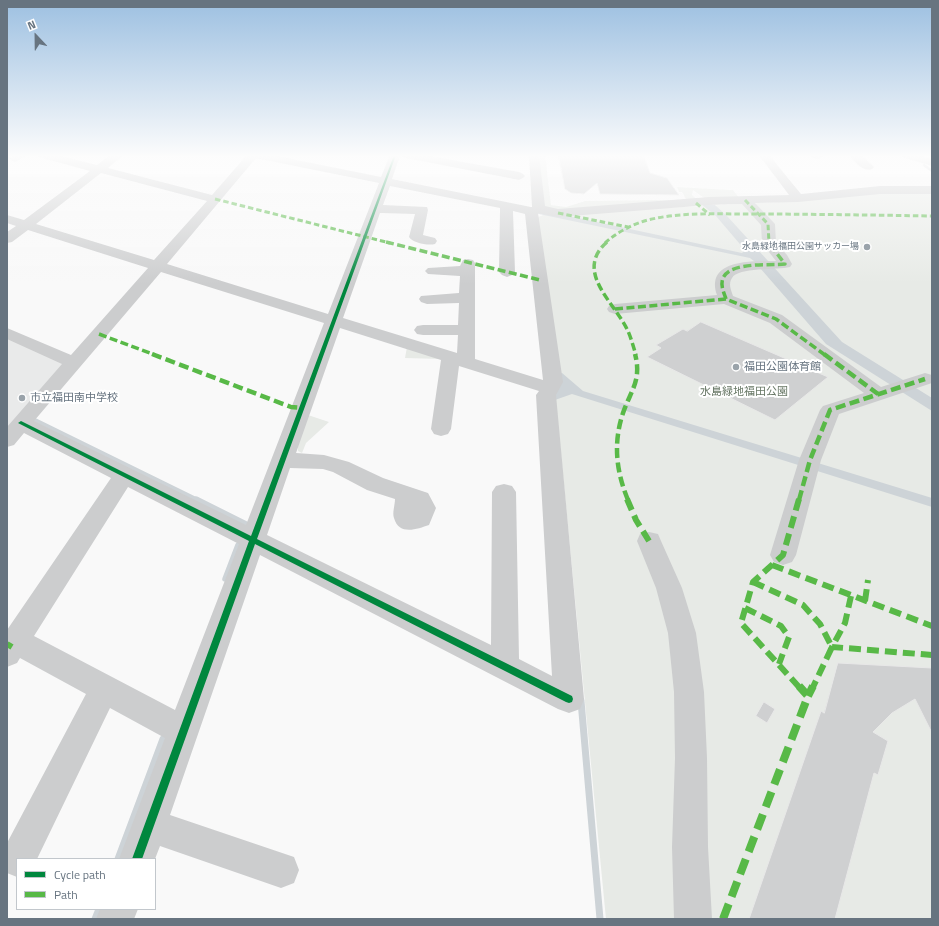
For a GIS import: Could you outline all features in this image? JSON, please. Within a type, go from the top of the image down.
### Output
[{"type":"street","points":[[7,239],[61,198]]},
{"type":"street","points":[[212,198],[215,199],[14,432],[124,475],[569,699],[546,395],[553,382],[533,198]]},
{"type":"street","points":[[137,858],[378,198]]},
{"type":"street","points":[[469,198],[506,206],[533,204],[558,213],[705,202],[747,202],[795,198]]},
{"type":"street","points":[[726,299],[722,283],[724,275],[727,272],[741,267],[785,264],[781,257],[769,244],[768,224],[747,202]]},
{"type":"street","points":[[506,206],[507,272]]},
{"type":"street","points":[[375,209],[422,210],[416,237],[430,241]]},
{"type":"street","points":[[7,219],[550,388]]},
{"type":"street","points":[[433,271],[468,267],[466,330],[441,429]]},
{"type":"street","points":[[427,298],[467,298]]},
{"type":"street","points":[[615,309],[726,299],[776,320],[903,386],[830,410],[809,464],[783,555]]},
{"type":"street","points":[[423,330],[466,330]]},
{"type":"street","points":[[7,332],[74,363]]},
{"type":"street","points":[[282,460],[324,462],[341,467],[375,484],[406,495]]},
{"type":"street","points":[[124,475],[11,648],[104,689],[183,731]]},
{"type":"street","points":[[504,492],[505,666]]},
{"type":"street","points":[[649,541],[669,588],[682,633],[689,692],[691,758],[690,847],[693,919]]},
{"type":"street","points":[[19,858],[104,689]]},
{"type":"street","points":[[149,825],[281,870]]},
{"type":"shaded area","points":[[701,204],[715,205],[727,216],[842,342],[932,398],[932,411],[826,344],[750,258],[534,213],[541,210],[742,253],[745,250],[716,216]]},
{"type":"shaded area","name":"市立福田南中学校","points":[[7,338],[66,365],[7,431]]},
{"type":"shaded area","points":[[554,373],[562,373],[583,391],[932,498],[932,507],[572,394],[552,401]]},
{"type":"green space","points":[[541,198],[550,198],[551,205],[566,207],[585,201],[687,201],[685,198],[696,198],[700,202],[564,211],[542,206]]},
{"type":"green space","points":[[704,198],[740,199],[708,201]]},
{"type":"green space","name":"水島緑地福田公園","points":[[828,198],[932,198],[932,919],[606,919],[538,217],[546,214]]},
{"type":"green space","points":[[407,347],[442,359],[405,358]]},
{"type":"green space","points":[[308,415],[329,422],[306,443],[302,453],[298,451],[298,443]]},
{"type":"building","name":"福田公園体育館","points":[[701,322],[828,377],[775,420],[647,357],[661,348],[656,345],[683,329],[687,331]]},
{"type":"building","points":[[838,663],[932,668],[932,733],[915,699],[892,713],[873,732],[888,741],[878,775],[874,773],[835,919],[749,919],[821,711],[824,713]]},
{"type":"building","points":[[764,702],[775,709],[767,723],[756,716]]},
{"type":"waterway","points":[[33,419],[198,500]]},
{"type":"waterway","points":[[198,500],[248,525]]},
{"type":"waterway","points":[[225,579],[238,545]]},
{"type":"waterway","points":[[581,701],[600,919]]},
{"type":"waterway","points":[[118,858],[163,739]]},
{"type":"waterway","points":[[95,919],[99,910]]},
{"type":"marked path","points":[[215,199],[540,280]]},
{"type":"marked path","points":[[726,299],[722,287],[723,278],[729,272],[737,268],[748,266],[785,264],[782,258],[769,243],[768,224],[745,200]]},
{"type":"marked path","points":[[696,203],[710,215]]},
{"type":"marked path","points":[[558,213],[628,227]]},
{"type":"marked path","points":[[649,541],[636,520],[626,495],[617,457],[617,433],[625,407],[637,380],[638,367],[634,348],[627,329],[600,288],[593,270],[593,262],[601,246],[618,233],[638,224],[655,219],[688,215],[791,214],[932,216]]},
{"type":"marked path","points":[[615,309],[726,299],[776,319],[878,394]]},
{"type":"marked path","points":[[99,334],[291,407],[302,408]]},
{"type":"marked path","points":[[723,919],[808,696],[741,623],[753,582],[783,555],[810,460],[830,410],[925,379]]},
{"type":"marked path","points":[[772,565],[932,626]]},
{"type":"marked path","points":[[865,601],[868,580]]},
{"type":"marked path","points":[[753,582],[803,605],[820,624],[832,647],[808,696]]},
{"type":"marked path","points":[[851,596],[845,623],[832,647],[932,655]]},
{"type":"marked path","points":[[745,608],[781,626],[789,637],[779,664]]},
{"type":"marked path","points":[[7,644],[12,647]]},
{"type":"cycle path","points":[[137,858],[379,198]]},
{"type":"cycle path","points":[[21,423],[569,699]]},
{"type":"place","name":"水島緑地福田公園サッカー場","points":[[867,247]]},
{"type":"place","name":"福田公園体育館","points":[[736,367]]},
{"type":"place","name":"市立福田南中学校","points":[[22,398]]}]
